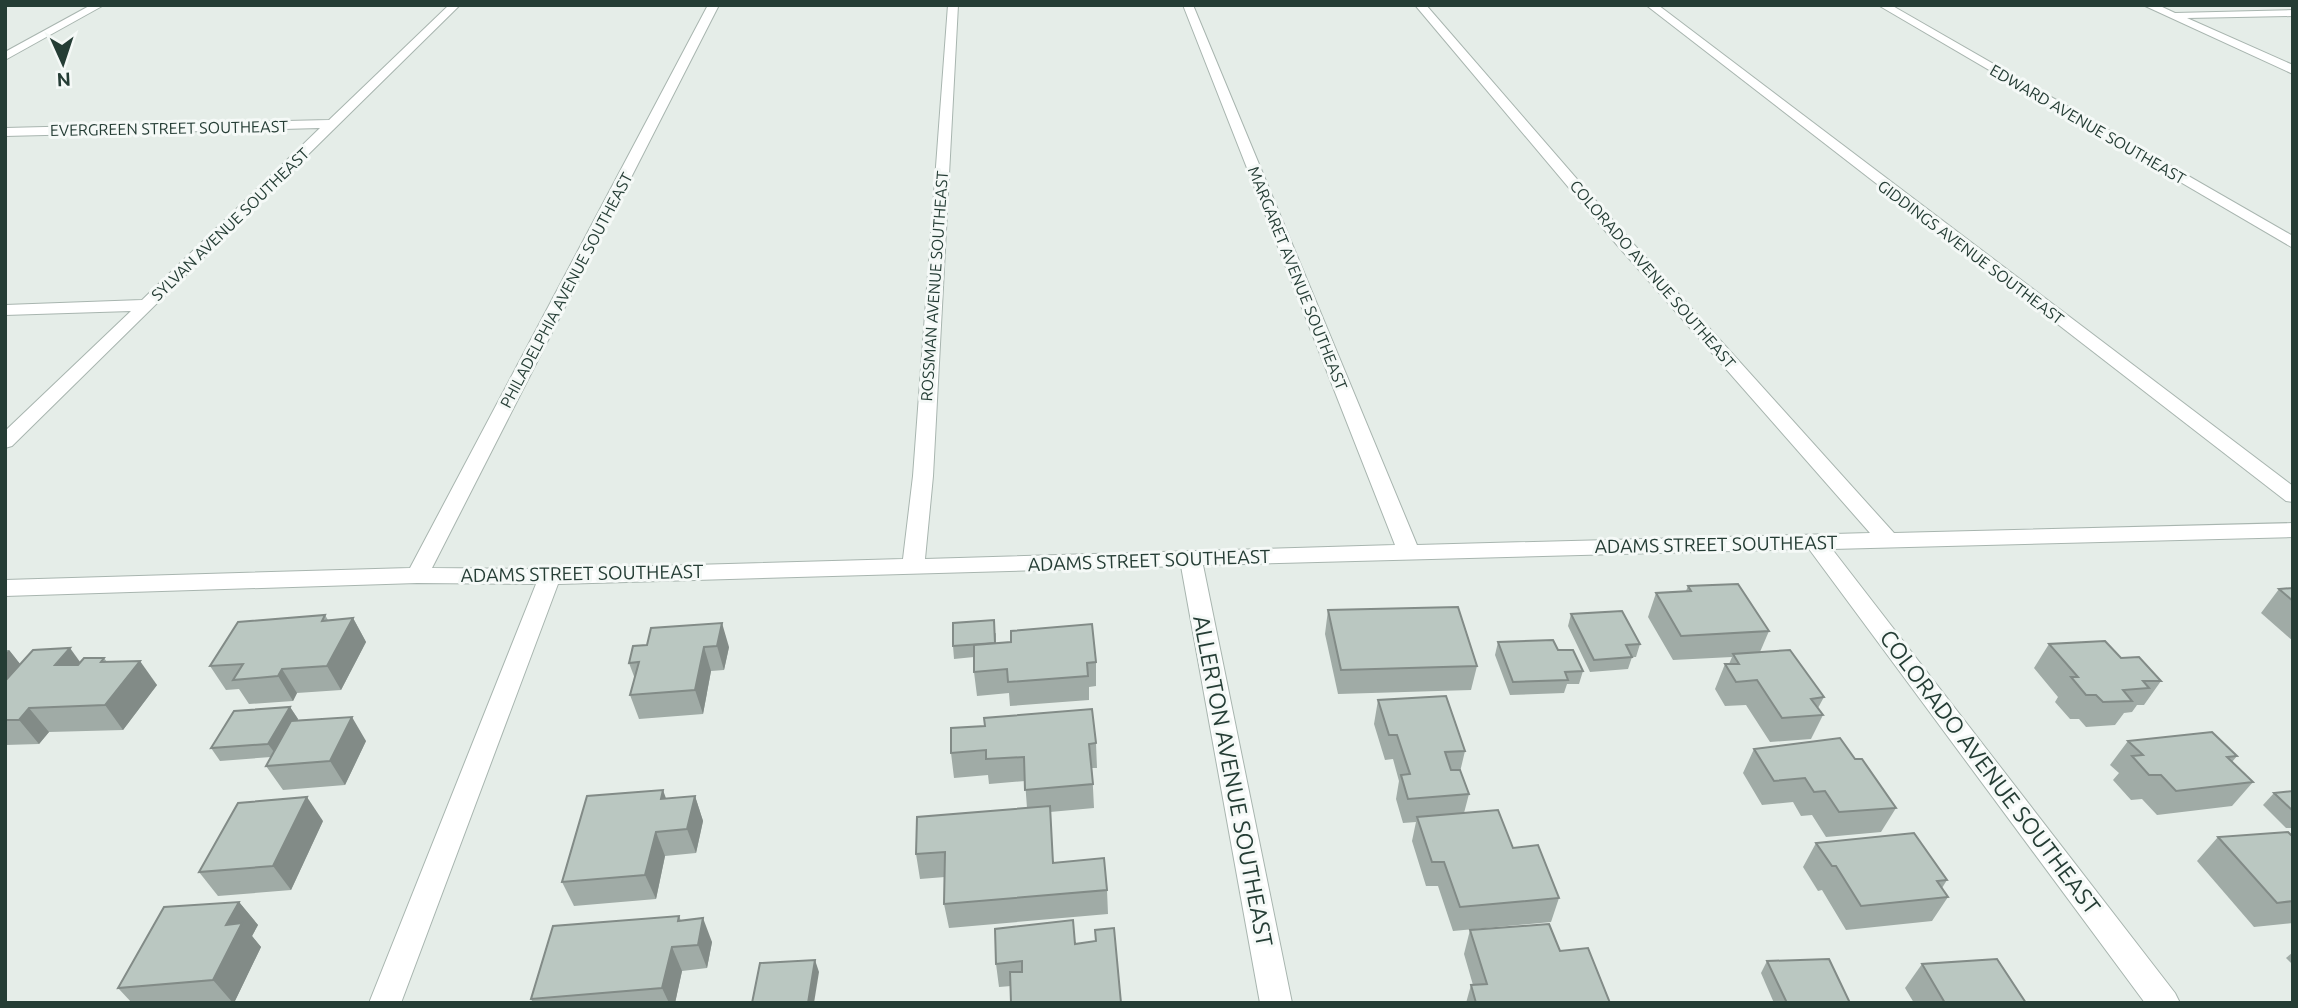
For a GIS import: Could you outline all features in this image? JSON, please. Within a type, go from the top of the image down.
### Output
[{"type":"street","points":[[5,57],[99,5]]},
{"type":"street","name":"SYLVAN AVENUE SOUTHEAST","points":[[5,443],[455,5]]},
{"type":"street","name":"PHILADELPHIA AVENUE SOUTHEAST","points":[[417,575],[714,5]]},
{"type":"street","name":"ROSSMAN AVENUE SOUTHEAST","points":[[913,568],[923,476],[953,5]]},
{"type":"street","name":"MARGARET AVENUE SOUTHEAST","points":[[1188,5],[1409,552]]},
{"type":"street","name":"COLORADO AVENUE SOUTHEAST","points":[[1420,5],[1623,242],[1888,540]]},
{"type":"street","name":"GIDDINGS AVENUE SOUTHEAST","points":[[1651,5],[2293,496]]},
{"type":"street","name":"EDWARD AVENUE SOUTHEAST","points":[[1883,5],[2293,243]]},
{"type":"street","points":[[2148,5],[2293,71]]},
{"type":"street","points":[[2172,16],[2293,13]]},
{"type":"street","name":"EVERGREEN STREET SOUTHEAST","points":[[5,132],[334,124]]},
{"type":"street","points":[[5,310],[145,306]]},
{"type":"street","name":"ADAMS STREET SOUTHEAST","points":[[5,588],[417,575],[550,577],[913,568],[1409,552],[2293,530]]},
{"type":"street","name":"COLORADO AVENUE SOUTHEAST","points":[[1815,542],[2164,1003]]},
{"type":"street","name":"ALLERTON AVENUE SOUTHEAST","points":[[1191,559],[1276,1003]]},
{"type":"street","points":[[385,1003],[550,577]]},
{"type":"building","points":[[1738,584],[1769,631],[1681,636],[1656,593],[1691,591],[1688,586]]},
{"type":"building","points":[[2293,588],[2293,601],[2279,589]]},
{"type":"building","points":[[1458,607],[1477,666],[1341,670],[1328,610]]},
{"type":"building","points":[[1622,611],[1640,644],[1626,645],[1632,657],[1594,660],[1571,614]]},
{"type":"building","points":[[325,615],[322,621],[353,618],[327,666],[282,669],[278,676],[233,680],[243,664],[210,666],[238,622]]},
{"type":"building","points":[[994,620],[995,643],[953,646],[953,623]]},
{"type":"building","points":[[722,623],[717,646],[704,647],[695,690],[630,695],[639,662],[629,663],[633,646],[647,645],[651,628]]},
{"type":"building","points":[[1092,624],[1096,662],[1087,663],[1088,676],[1008,682],[1007,669],[974,672],[974,645],[1011,642],[1011,631]]},
{"type":"building","points":[[1553,640],[1558,650],[1573,650],[1583,671],[1565,672],[1568,680],[1513,682],[1498,642]]},
{"type":"building","points":[[2105,641],[2121,658],[2139,657],[2161,681],[2143,681],[2149,688],[2123,690],[2132,701],[2103,702],[2096,695],[2086,695],[2071,677],[2078,677],[2049,644]]},
{"type":"building","points":[[70,648],[55,665],[78,665],[84,658],[104,658],[101,662],[140,661],[105,705],[29,708],[19,720],[5,720],[5,681],[33,650]]},
{"type":"building","points":[[1790,650],[1824,697],[1811,699],[1823,715],[1782,718],[1757,680],[1736,682],[1725,664],[1739,664],[1733,654]]},
{"type":"building","points":[[1446,696],[1465,751],[1445,752],[1451,770],[1460,770],[1469,794],[1408,799],[1401,775],[1410,774],[1397,735],[1389,735],[1378,700]]},
{"type":"building","points":[[290,707],[268,744],[211,748],[234,711]]},
{"type":"building","points":[[1092,709],[1096,743],[1089,744],[1093,784],[1025,790],[1024,757],[986,759],[986,750],[951,753],[951,728],[985,726],[984,718]]},
{"type":"building","points":[[352,717],[330,761],[266,766],[291,721]]},
{"type":"building","points":[[2212,732],[2237,756],[2227,757],[2253,782],[2176,791],[2161,775],[2149,775],[2132,756],[2143,755],[2128,741]]},
{"type":"building","points":[[1840,738],[1855,759],[1862,759],[1896,808],[1839,812],[1825,791],[1814,792],[1805,778],[1774,781],[1754,749]]},
{"type":"building","points":[[663,790],[661,799],[695,796],[687,829],[656,832],[645,875],[562,882],[587,796]]},
{"type":"building","points":[[2293,791],[2293,811],[2274,793]]},
{"type":"building","points":[[307,797],[273,866],[199,872],[238,803]]},
{"type":"building","points":[[1050,806],[1053,863],[1104,858],[1107,890],[944,904],[945,852],[916,854],[917,817]]},
{"type":"building","points":[[1498,810],[1513,848],[1538,845],[1559,898],[1460,907],[1444,862],[1432,862],[1417,817]]},
{"type":"building","points":[[2288,832],[2293,837],[2293,901],[2277,903],[2218,837]]},
{"type":"building","points":[[1914,833],[1947,880],[1937,881],[1948,897],[1861,906],[1836,866],[1832,866],[1816,843]]},
{"type":"building","points":[[239,902],[226,925],[242,923],[213,980],[118,988],[164,907]]},
{"type":"building","points":[[679,916],[678,921],[703,918],[698,945],[672,947],[662,988],[531,999],[553,926]]},
{"type":"building","points":[[1073,920],[1075,944],[1096,941],[1095,930],[1114,928],[1121,1003],[1011,1003],[1010,972],[1022,972],[1022,961],[996,964],[995,929]]},
{"type":"building","points":[[1549,924],[1560,951],[1588,948],[1610,1003],[1476,1003],[1471,985],[1487,984],[1470,930]]},
{"type":"building","points":[[1829,959],[1850,1003],[1787,1003],[1767,961]]},
{"type":"building","points":[[1997,959],[2026,1003],[1945,1003],[1922,964]]},
{"type":"building","points":[[815,960],[808,1003],[752,1003],[760,963]]}]
